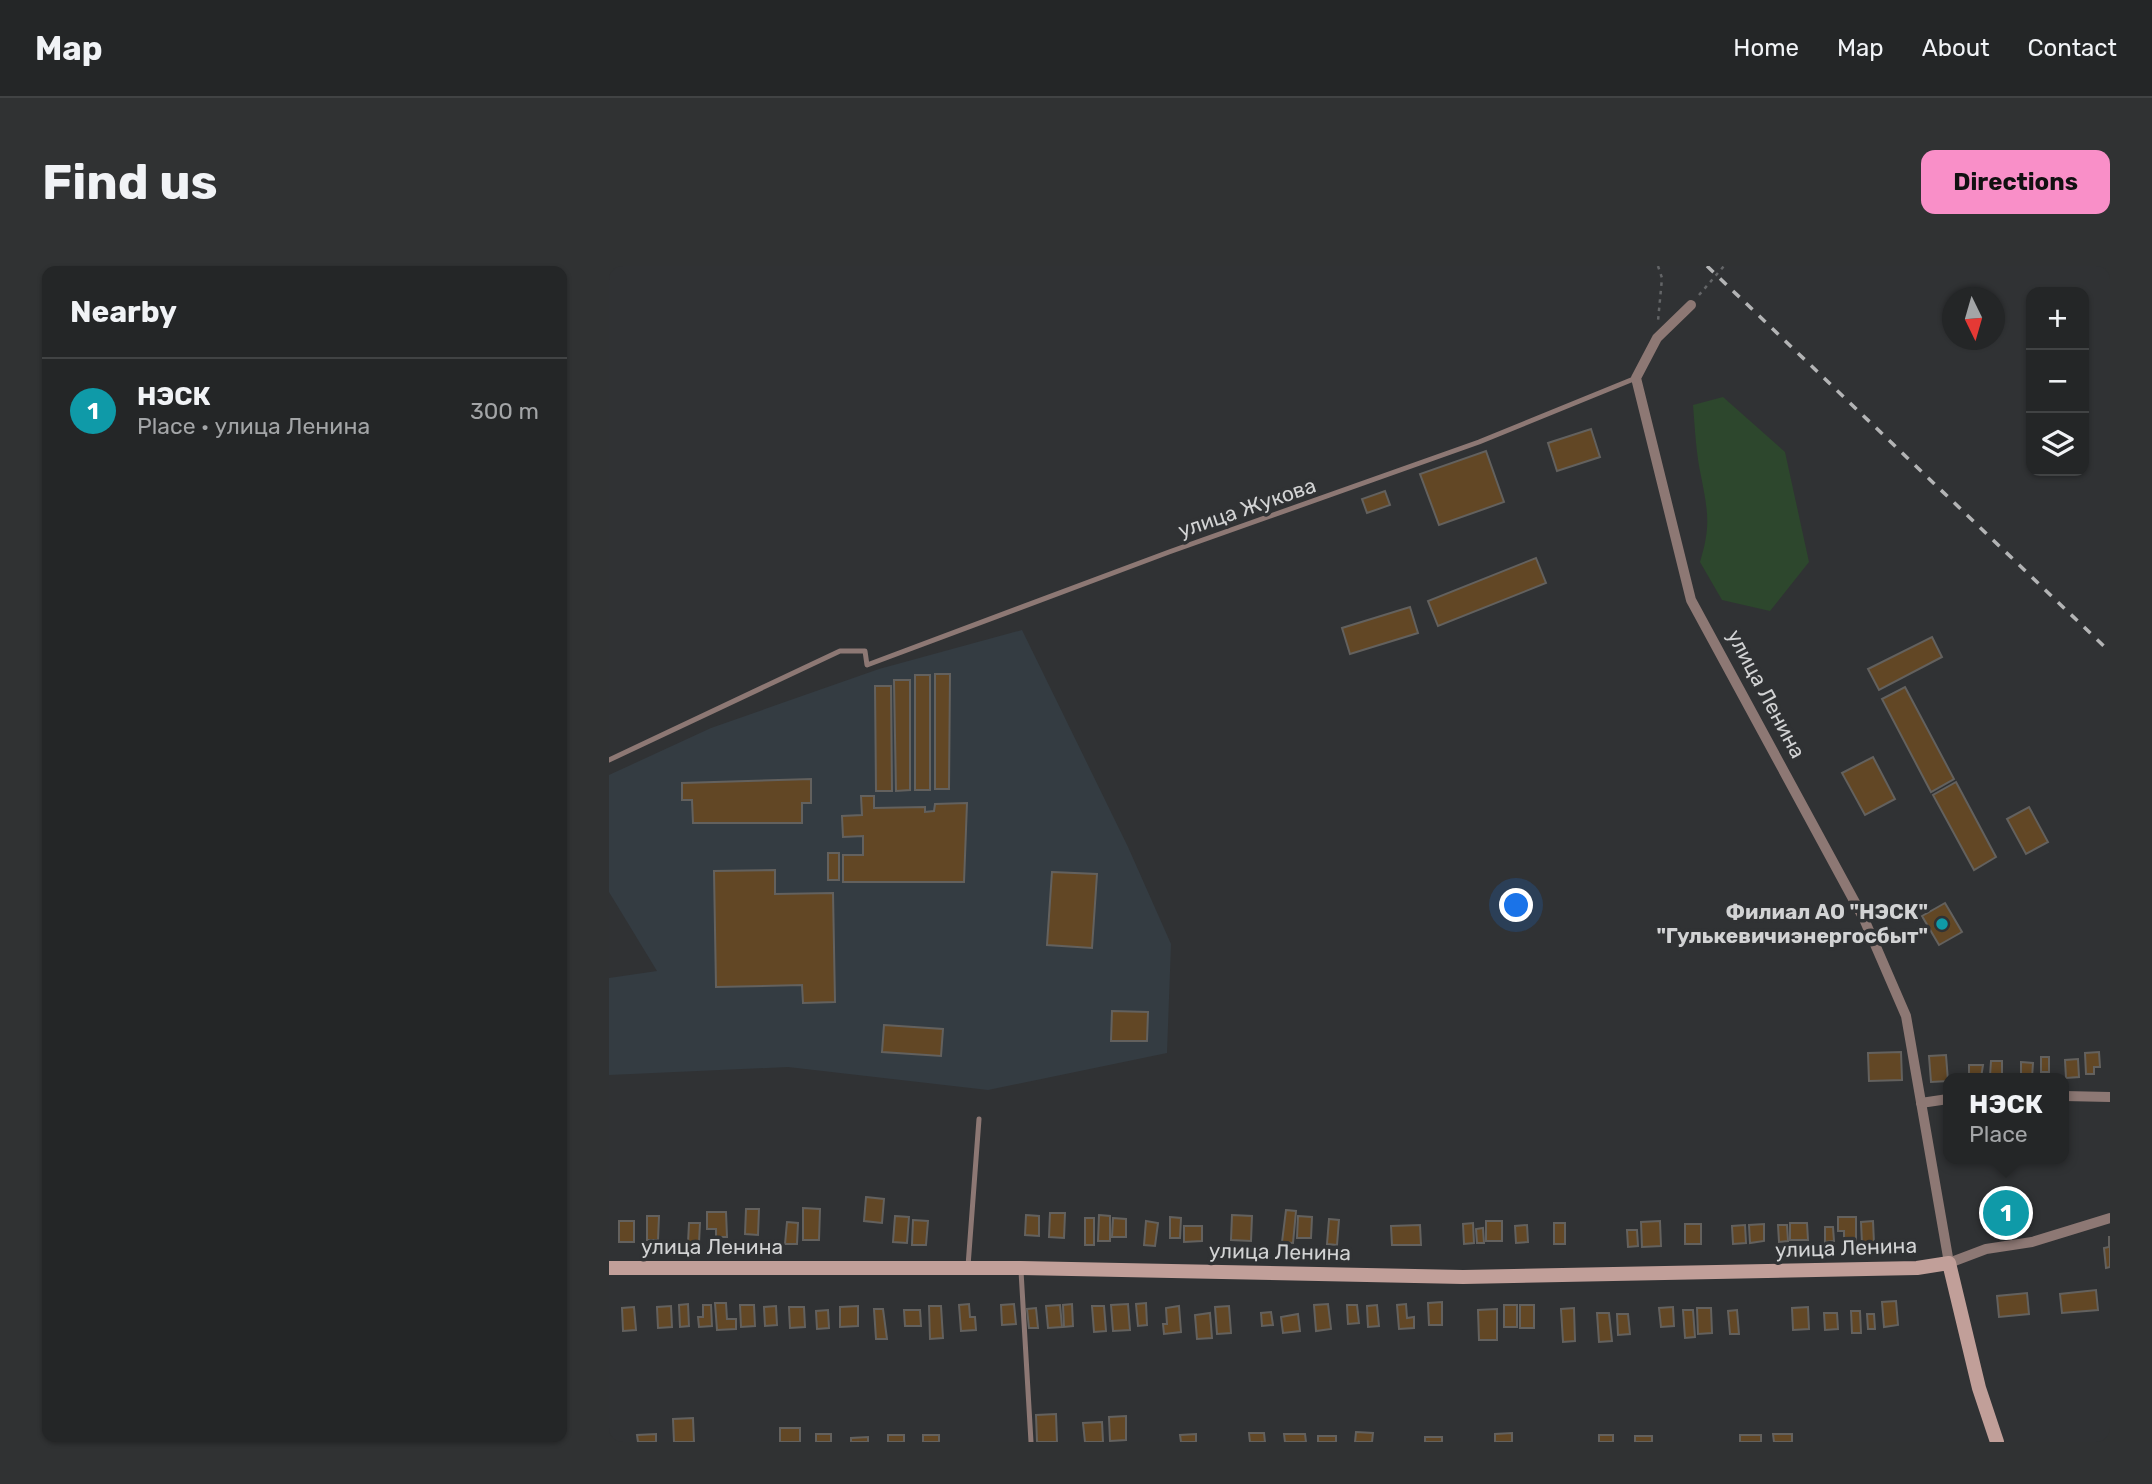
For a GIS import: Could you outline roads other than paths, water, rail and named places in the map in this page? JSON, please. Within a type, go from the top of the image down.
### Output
[{"type":"street","points":[[1636,378],[1657,338],[1691,305]]},
{"type":"street","name":"улица Ленина","points":[[1636,378],[1691,600],[1864,919],[1906,1016],[1949,1263],[1979,1388],[1997,1442]]},
{"type":"street","points":[[2069,1096],[2110,1097]]},
{"type":"street","points":[[1921,1103],[1943,1100]]},
{"type":"street","name":"улица Ленина","points":[[609,1268],[1021,1268],[1463,1277],[1917,1269],[1949,1263],[1986,1249],[2032,1242],[2110,1218]]},
{"type":"lane","name":"улица Жукова","points":[[609,760],[840,651],[866,651],[867,665],[1182,547],[1479,442],[1636,378]]},
{"type":"lane","points":[[968,1268],[979,1119]]},
{"type":"lane","points":[[1021,1268],[1031,1442]]},
{"type":"railway","points":[[1707,266],[2110,652]]},
{"type":"place","name":"Филиал АО \"НЭСК\" \"Гулькевичиэнергосбыт\"","points":[[1942,924]]},
{"type":"place","name":"НЭСК","points":[[2006,1213]]}]
